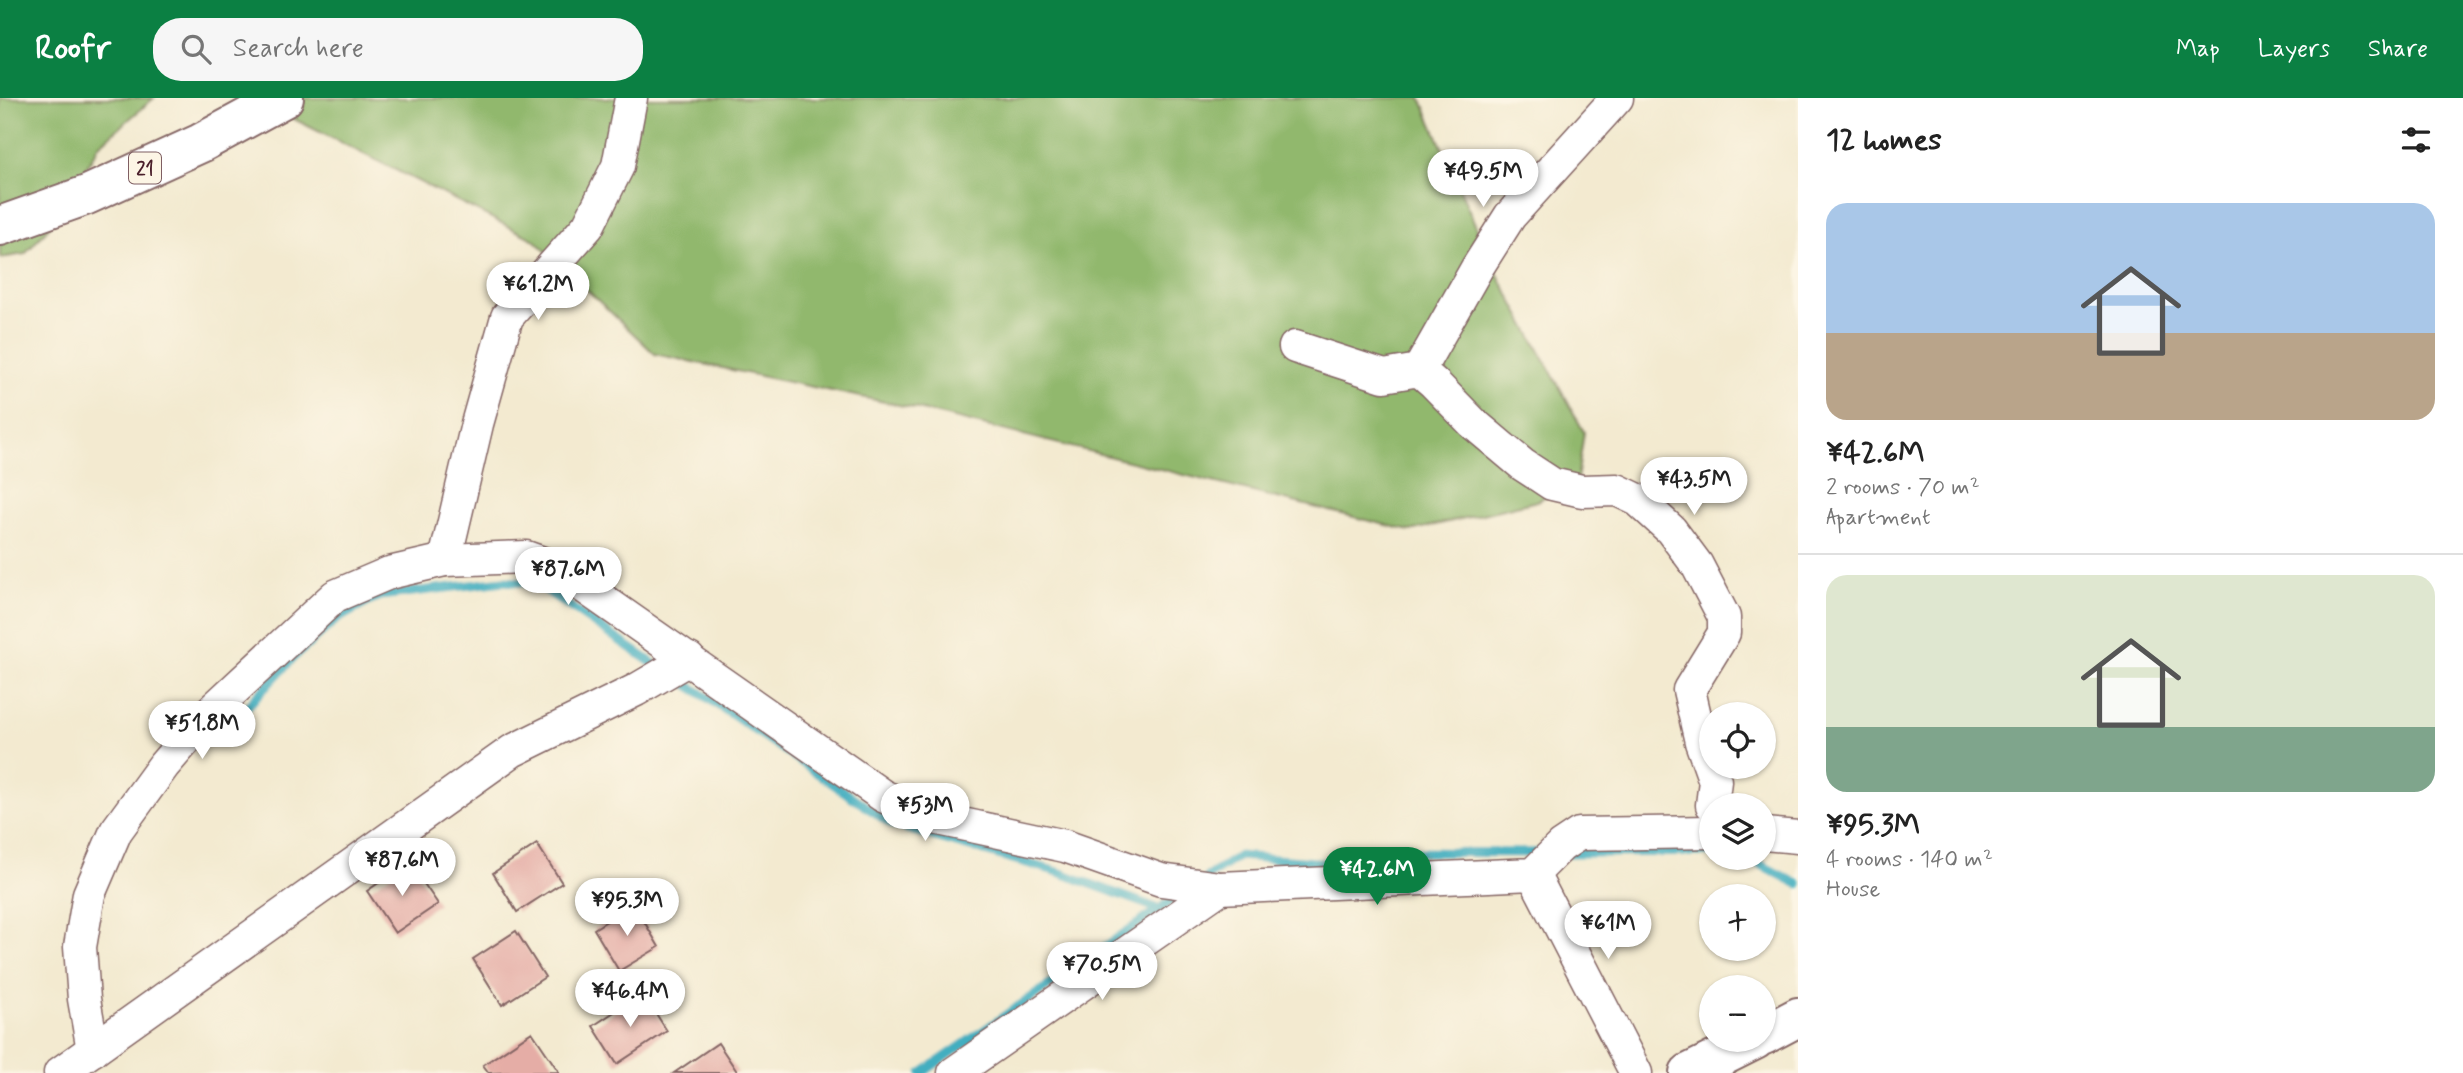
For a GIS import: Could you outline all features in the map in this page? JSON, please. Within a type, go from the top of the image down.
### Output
[{"type":"main road","name":"21","points":[[0,226],[87,195],[201,143],[284,98]]},
{"type":"main road","points":[[1776,1029],[1798,1017]]},
{"type":"main road","points":[[1689,1073],[1731,1052]]},
{"type":"street","points":[[445,560],[477,424],[507,317],[587,226],[618,166],[631,98]]},
{"type":"street","points":[[1419,370],[1510,216],[1617,98]]},
{"type":"street","points":[[1295,348],[1384,376],[1419,370]]},
{"type":"street","points":[[1419,370],[1473,423],[1523,465],[1552,484],[1582,491],[1617,490],[1638,499],[1671,530],[1698,565],[1724,617],[1724,633],[1689,690],[1701,741],[1716,782],[1715,793]]},
{"type":"street","points":[[93,1050],[84,999],[80,947],[89,894],[116,831],[164,765],[208,714],[335,596],[389,573],[445,560],[526,557],[557,568],[883,796],[934,818],[1065,846],[1161,880],[1220,888],[1533,874],[1561,846],[1579,834],[1699,821]]},
{"type":"street","points":[[60,1073],[512,751],[636,690],[689,659]]},
{"type":"street","points":[[1776,835],[1798,837]]},
{"type":"street","points":[[1533,874],[1636,1073]]},
{"type":"street","points":[[954,1073],[1220,888]]},
{"type":"green space","points":[[0,98],[154,98],[99,145],[59,216],[25,254],[0,258]]},
{"type":"green space","points":[[252,98],[1421,98],[1492,264],[1584,432],[1577,480],[1537,501],[1410,531],[918,409],[655,354],[533,239]]},
{"type":"building","points":[[537,844],[562,883],[517,912],[493,873]]},
{"type":"building","points":[[409,862],[438,904],[395,933],[367,891]]},
{"type":"building","points":[[634,904],[659,947],[619,971],[594,929]]},
{"type":"building","points":[[516,931],[545,977],[502,1005],[473,959]]},
{"type":"building","points":[[643,993],[667,1031],[617,1064],[593,1026]]},
{"type":"building","points":[[532,1032],[559,1072],[489,1073],[483,1065]]},
{"type":"building","points":[[718,1043],[738,1073],[674,1073]]},
{"type":"waterway","points":[[224,731],[293,658],[337,619],[379,596],[504,581],[537,584],[661,669]]},
{"type":"waterway","points":[[673,676],[893,825],[1058,872],[1159,909]]},
{"type":"waterway","points":[[1207,877],[1239,856],[1351,865],[1398,852],[1542,853]]},
{"type":"waterway","points":[[1570,853],[1699,852]]},
{"type":"waterway","points":[[1771,870],[1798,884]]},
{"type":"waterway","points":[[922,1073],[1184,892]]}]
